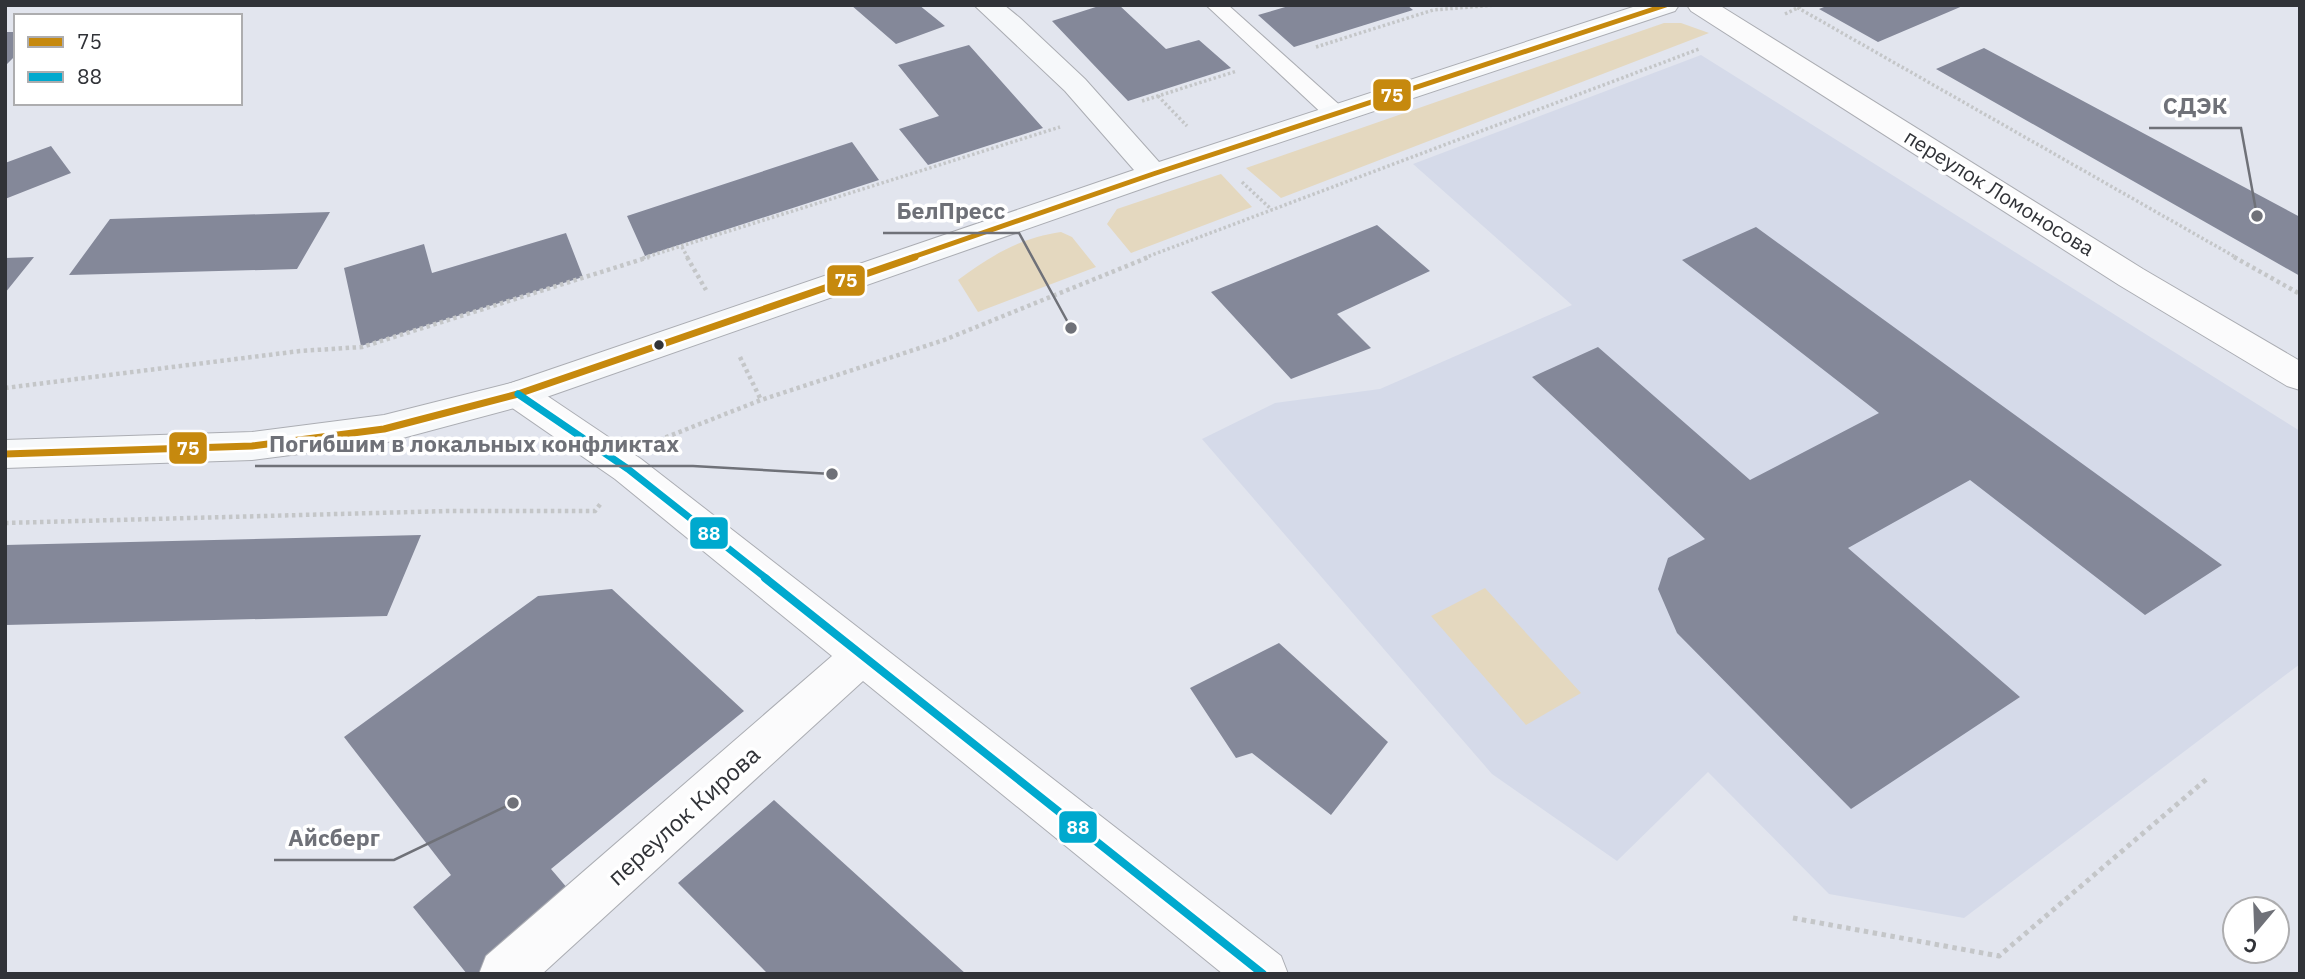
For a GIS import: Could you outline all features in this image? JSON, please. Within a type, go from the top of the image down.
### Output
[{"type":"street","points":[[987,5],[1019,31],[1103,114],[1153,174]]},
{"type":"street","points":[[5,454],[251,446],[384,429],[518,394],[1153,174],[1666,5]]},
{"type":"street","name":"переулок Ломоносова","points":[[1700,5],[2131,277],[2300,377]]},
{"type":"street","points":[[518,394],[628,470],[1263,974]]},
{"type":"street","name":"переулок Кирова","points":[[504,974],[861,656]]},
{"type":"lane","points":[[1216,5],[1336,114]]},
{"type":"path","points":[[5,388],[300,351],[362,347],[1433,10],[1495,5]]},
{"type":"path","points":[[5,523],[449,511],[595,511],[647,445],[723,415],[944,340],[1116,269],[1743,32],[1804,5]]},
{"type":"path","points":[[1795,7],[2300,294]]},
{"type":"path","points":[[1793,918],[1998,956],[2209,777]]},
{"type":"shaded area","points":[[1664,23],[1681,23],[1709,33],[1281,198],[1246,168]]},
{"type":"shaded area","points":[[1701,55],[2300,431],[2300,664],[1964,918],[1829,894],[1708,772],[1617,861],[1492,774],[1202,439],[1275,403],[1380,389],[1572,305],[1413,164]]},
{"type":"shaded area","points":[[1221,174],[1252,207],[1131,253],[1107,224],[1117,209]]},
{"type":"shaded area","points":[[1061,232],[1072,237],[1096,267],[978,312],[958,280],[1006,249]]},
{"type":"shaded area","points":[[1485,588],[1581,693],[1526,725],[1431,616]]},
{"type":"building","points":[[851,5],[919,5],[945,26],[896,44]]},
{"type":"building","points":[[1102,5],[1119,5],[1166,49],[1199,40],[1231,68],[1128,101],[1052,21]]},
{"type":"building","points":[[1292,5],[1407,5],[1413,10],[1294,47],[1258,15]]},
{"type":"building","points":[[1829,5],[1965,5],[1878,42],[1819,9]]},
{"type":"building","points":[[5,32],[14,32],[14,57],[5,66]]},
{"type":"building","points":[[969,45],[1043,128],[928,165],[899,129],[939,116],[898,65]]},
{"type":"building","points":[[1984,48],[2300,217],[2300,276],[1936,69]]},
{"type":"building","points":[[852,142],[879,180],[645,256],[627,216]]},
{"type":"building","points":[[51,146],[71,173],[5,199],[5,163]]},
{"type":"building","points":[[330,212],[297,269],[69,275],[110,219]]},
{"type":"building","points":[[1377,225],[1430,271],[1337,314],[1371,348],[1291,379],[1211,292]]},
{"type":"building","points":[[1756,227],[2222,565],[2145,615],[1970,480],[1848,548],[2020,697],[1851,809],[1677,633],[1658,589],[1668,558],[1705,539],[1532,377],[1598,347],[1750,480],[1879,413],[1682,260]]},
{"type":"building","points":[[566,233],[583,277],[361,346],[344,268],[424,244],[432,273]]},
{"type":"building","points":[[34,257],[5,293],[5,258]]},
{"type":"building","points":[[421,535],[387,616],[5,625],[5,545]]},
{"type":"building","points":[[612,589],[744,711],[551,869],[574,896],[480,974],[467,974],[413,907],[451,875],[344,737],[538,596]]},
{"type":"building","points":[[1279,643],[1388,742],[1331,815],[1252,753],[1236,758],[1190,688]]},
{"type":"building","points":[[774,800],[966,974],[768,974],[678,883]]},
{"type":"transit line","name":"75","points":[[5,454],[252,446],[384,429],[518,394],[1153,174],[1666,5]]},
{"type":"transit line","name":"88","points":[[518,394],[628,469],[1263,974]]},
{"type":"place","name":"СДЭК","points":[[2257,216]]},
{"type":"place","name":"БелПресс","points":[[1071,328]]},
{"type":"place","name":"Погибшим в локальных конфликтах","points":[[832,474]]},
{"type":"place","name":"Айсберг","points":[[513,803]]}]
